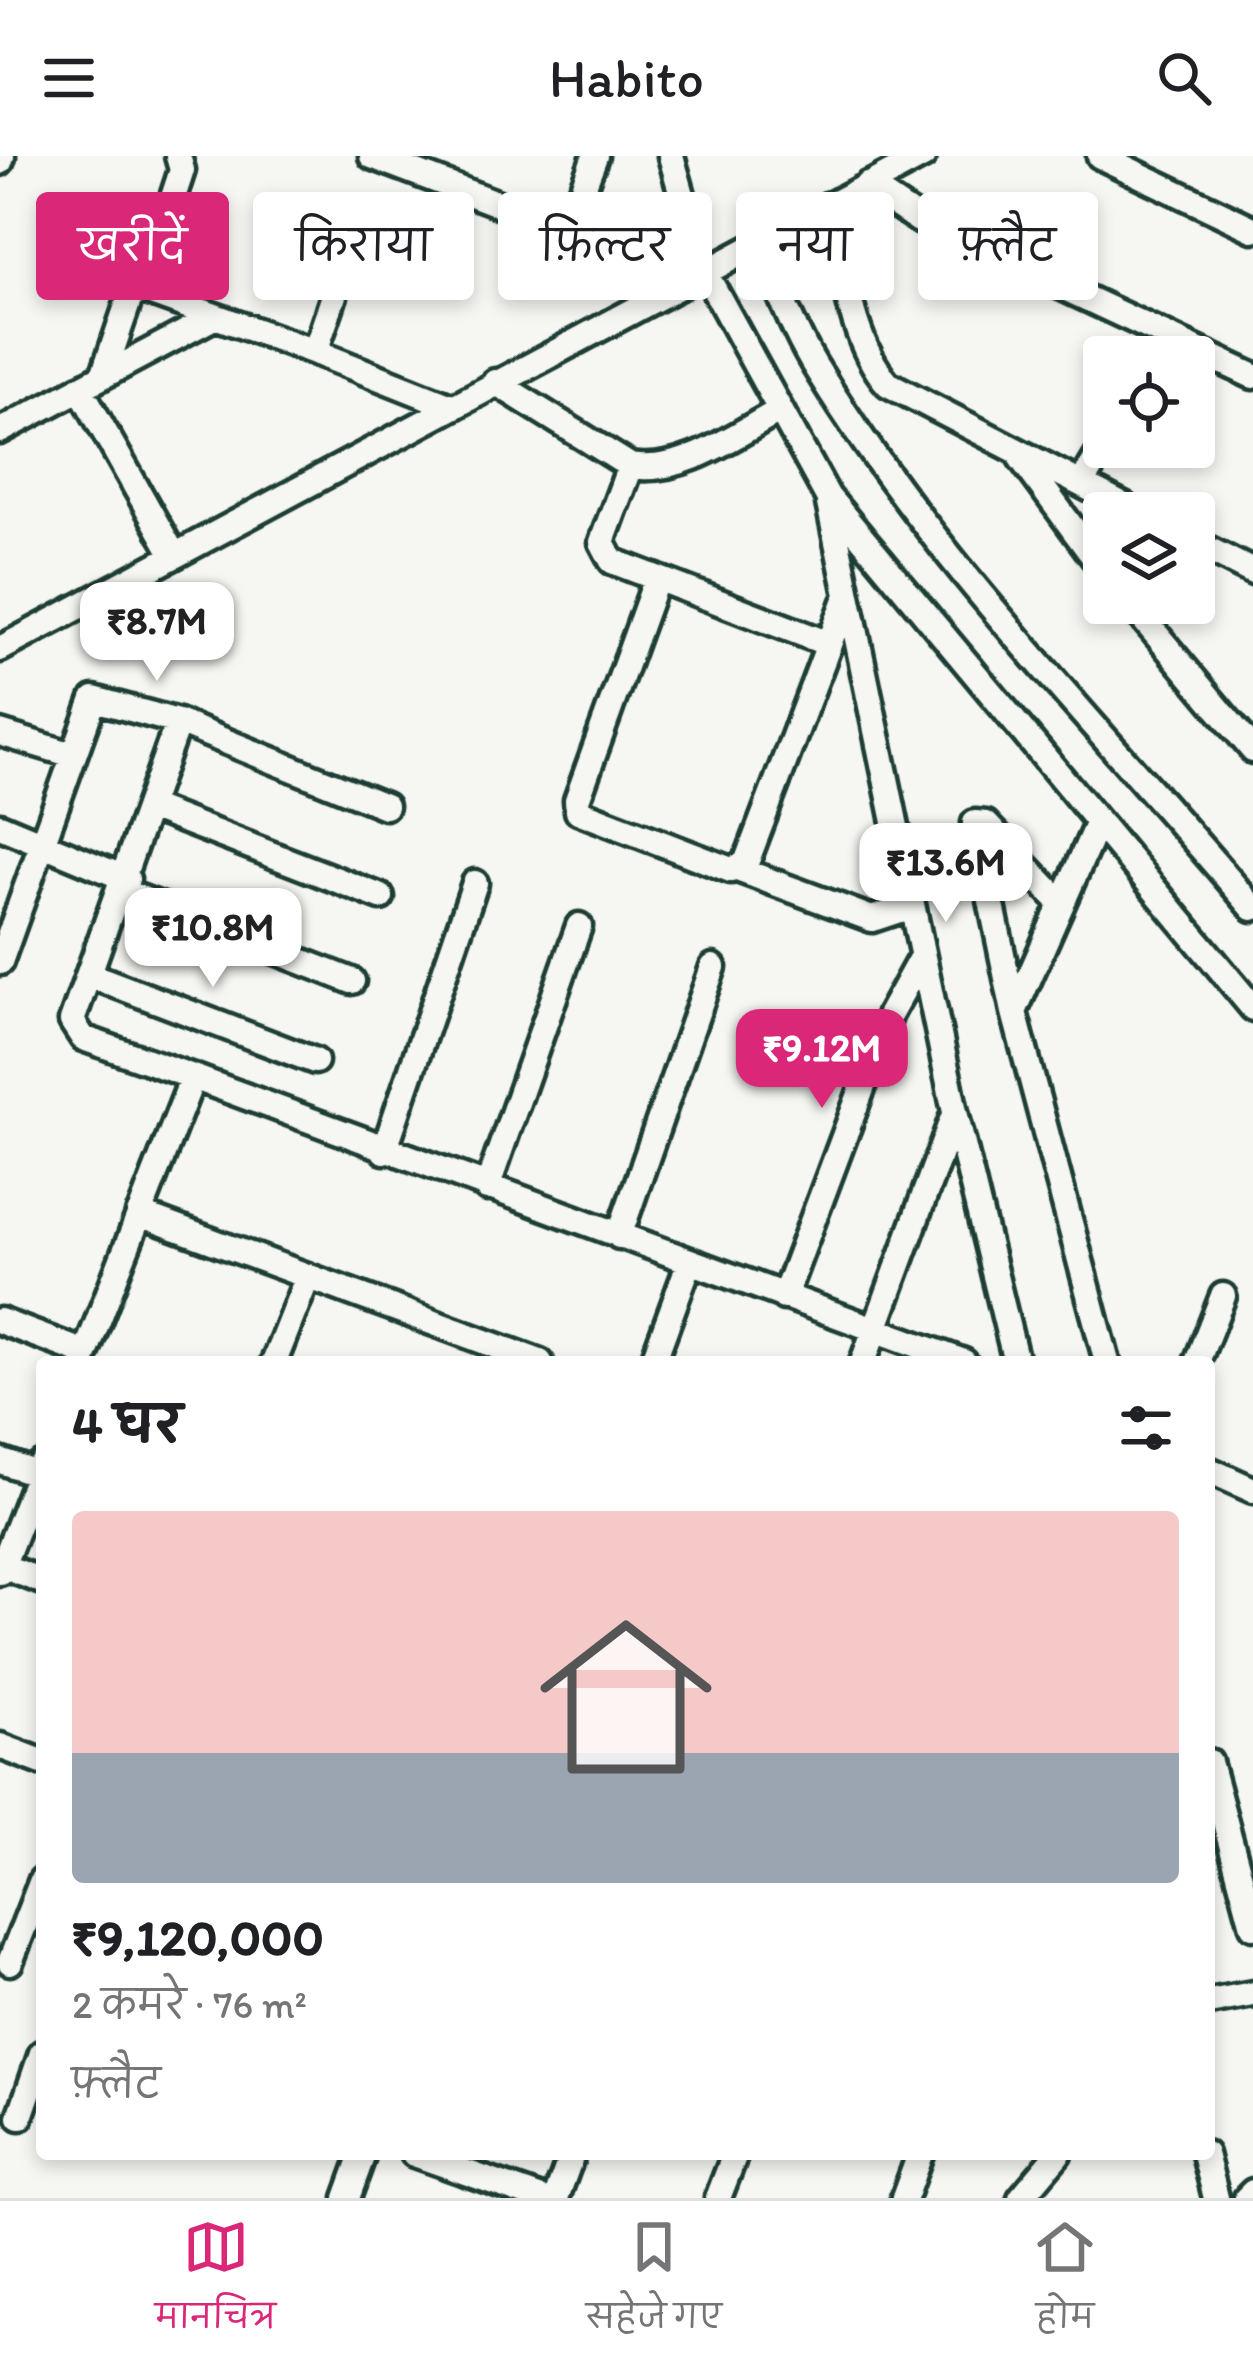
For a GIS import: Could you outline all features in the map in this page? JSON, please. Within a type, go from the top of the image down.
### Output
[{"type":"street","points":[[176,192],[182,170],[178,156]]},
{"type":"street","points":[[372,156],[435,167],[498,197]]},
{"type":"street","points":[[581,192],[595,156]]},
{"type":"street","points":[[671,156],[679,192]]},
{"type":"street","points":[[854,192],[923,156]]},
{"type":"street","points":[[1100,156],[1253,229]]},
{"type":"street","points":[[867,185],[919,220],[1143,336]]},
{"type":"street","points":[[104,373],[129,300]]},
{"type":"street","points":[[177,300],[452,406]]},
{"type":"street","points":[[315,352],[333,300]]},
{"type":"street","points":[[2,646],[646,300]]},
{"type":"street","points":[[712,300],[828,497],[1253,1008]]},
{"type":"street","points":[[774,300],[870,450],[1032,652],[1253,908]]},
{"type":"street","points":[[854,300],[872,366],[888,384],[1096,492]]},
{"type":"street","points":[[0,431],[214,317]]},
{"type":"street","points":[[1215,364],[1253,376]]},
{"type":"street","points":[[495,382],[630,466],[670,465],[779,411]]},
{"type":"street","points":[[80,388],[174,555]]},
{"type":"street","points":[[1016,451],[1083,542]]},
{"type":"street","points":[[630,466],[602,542],[612,561],[829,644]]},
{"type":"street","points":[[1081,484],[1091,468]]},
{"type":"street","points":[[828,497],[955,1112],[1015,1356]]},
{"type":"street","points":[[1215,553],[1253,572]]},
{"type":"street","points":[[657,578],[577,800],[578,811],[872,919],[911,906]]},
{"type":"street","points":[[740,870],[846,600]]},
{"type":"street","points":[[1148,624],[1253,750]]},
{"type":"street","points":[[1,954],[94,699],[178,722],[385,806]]},
{"type":"street","points":[[178,722],[152,808],[72,1021],[74,1032],[384,1151],[947,1356]]},
{"type":"street","points":[[0,733],[74,755]]},
{"type":"street","points":[[152,808],[381,897]]},
{"type":"street","points":[[1014,1012],[1098,822]]},
{"type":"street","points":[[1061,903],[986,824],[975,824],[1014,1012],[1105,1356]]},
{"type":"street","points":[[0,826],[124,885],[352,981]]},
{"type":"street","points":[[384,1151],[475,883]]},
{"type":"street","points":[[487,1188],[579,926]]},
{"type":"street","points":[[784,1297],[890,1014],[922,956]]},
{"type":"street","points":[[619,1236],[713,967]]},
{"type":"street","points":[[90,975],[315,1060]]},
{"type":"street","points":[[84,1356],[193,1077]]},
{"type":"street","points":[[865,1356],[955,1112]]},
{"type":"street","points":[[140,1214],[524,1356]]},
{"type":"street","points":[[654,1356],[690,1261]]},
{"type":"street","points":[[276,1356],[308,1276]]},
{"type":"street","points":[[1199,1356],[1223,1296]]},
{"type":"street","points":[[0,1321],[82,1356]]},
{"type":"street","points":[[0,1461],[36,1468]]},
{"type":"street","points":[[1215,1473],[1253,1490]]},
{"type":"street","points":[[36,1479],[1,1569],[36,1579]]},
{"type":"street","points":[[0,1746],[36,1760]]},
{"type":"street","points":[[1215,1782],[1249,1893],[1253,1926]]},
{"type":"street","points":[[10,1962],[36,1899]]},
{"type":"street","points":[[1215,2001],[1253,1994]]},
{"type":"street","points":[[20,2117],[36,2070]]},
{"type":"street","points":[[347,2198],[361,2160]]},
{"type":"street","points":[[431,2160],[539,2198]]},
{"type":"street","points":[[556,2198],[570,2160]]},
{"type":"street","points":[[718,2198],[733,2160]]},
{"type":"street","points":[[904,2198],[918,2160]]},
{"type":"street","points":[[1021,2198],[1053,2160]]},
{"type":"street","points":[[1206,2160],[1216,2198]]}]
